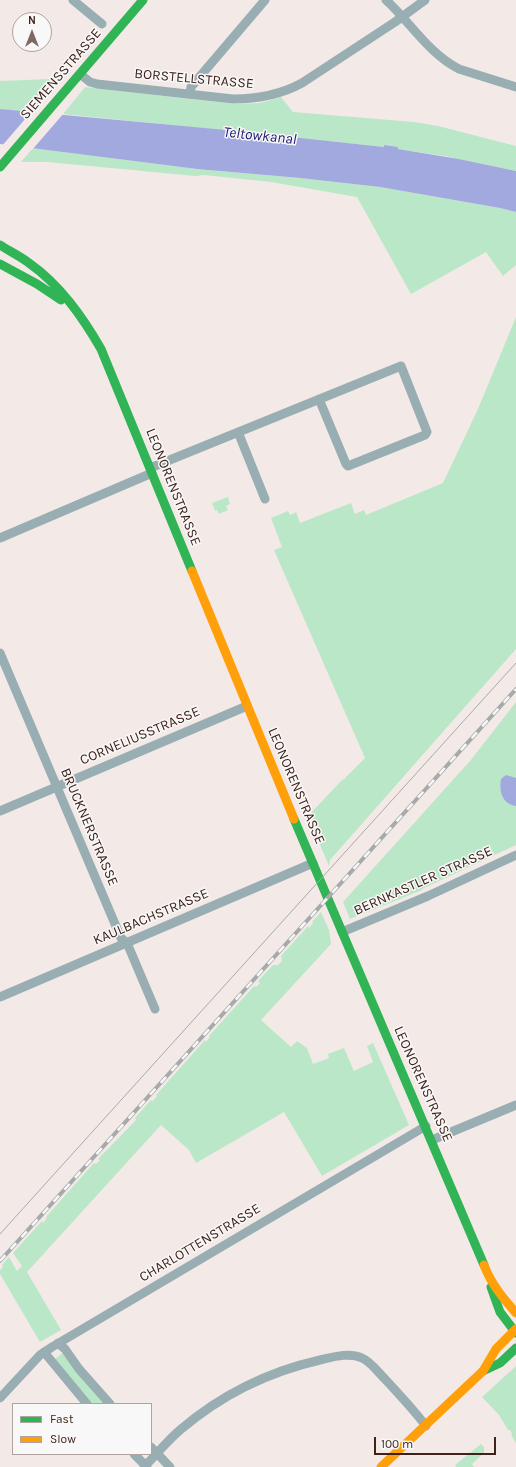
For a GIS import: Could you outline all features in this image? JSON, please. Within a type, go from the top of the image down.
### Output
[{"type":"main road","name":"SIEMENSSTRASSE","points":[[0,166],[143,0]]},
{"type":"main road","name":"LEONORENSTRASSE","points":[[0,245],[19,256],[43,274],[57,287],[88,326],[101,349],[313,863],[432,1140],[489,1278],[498,1309],[507,1324],[515,1331]]},
{"type":"main road","name":"LEONORENSTRASSE","points":[[0,264],[40,286],[74,309]]},
{"type":"main road","name":"LEONORENSTRASSE","points":[[489,1278],[501,1296],[516,1313]]},
{"type":"main road","points":[[381,1467],[483,1371],[496,1349],[515,1331]]},
{"type":"main road","points":[[483,1371],[500,1364],[516,1348]]},
{"type":"street","points":[[73,0],[102,24]]},
{"type":"street","points":[[190,94],[191,87],[265,0]]},
{"type":"street","points":[[386,0],[441,57],[451,65],[459,69],[516,87]]},
{"type":"street","name":"BORSTELLSTRASSE","points":[[80,74],[90,82],[96,84],[242,99],[262,98],[281,93],[302,83],[403,17],[425,0]]},
{"type":"street","points":[[0,538],[238,432],[319,399],[401,366],[427,432],[425,435],[348,466],[319,399]]},
{"type":"street","points":[[238,432],[265,499]]},
{"type":"street","name":"BRUCKNERSTRASSE","points":[[0,653],[121,938],[127,943],[155,1009]]},
{"type":"street","name":"CORNELIUSSTRASSE","points":[[0,811],[248,706]]},
{"type":"street","name":"BERNKASTLER STRASSE","points":[[342,932],[421,899],[516,855]]},
{"type":"street","name":"KAULBACHSTRASSE","points":[[0,997],[313,863]]},
{"type":"street","points":[[432,1140],[516,1105]]},
{"type":"street","name":"CHARLOTTENSTRASSE","points":[[0,1398],[40,1355],[58,1343],[426,1126]]},
{"type":"street","points":[[58,1343],[65,1349],[109,1403]]},
{"type":"street","points":[[44,1352],[86,1403]]},
{"type":"street","points":[[170,1467],[154,1450],[198,1415],[238,1389],[261,1378],[286,1369],[343,1355],[354,1355],[370,1363],[426,1426]]},
{"type":"street","points":[[135,1455],[145,1467],[151,1455]]},
{"type":"green space","points":[[51,79],[46,94],[30,113],[0,109],[0,81]]},
{"type":"green space","points":[[85,87],[235,104],[260,103],[281,97],[293,112],[414,122],[438,126],[516,146],[516,171],[445,156],[398,149],[398,147],[384,145],[384,147],[63,114]]},
{"type":"green space","points":[[33,148],[197,169],[380,187],[500,208],[516,212],[516,265],[503,276],[486,252],[411,294],[357,197],[271,182],[204,175],[195,176],[48,162],[21,162]]},
{"type":"green space","points":[[516,317],[516,649],[330,860],[329,866],[308,816],[365,758],[274,550],[282,547],[271,518],[288,511],[290,515],[296,512],[300,523],[351,503],[355,514],[364,510],[366,515],[443,483],[478,409]]},
{"type":"green space","points":[[228,497],[230,504],[226,506],[228,510],[219,514],[217,510],[215,511],[212,503]]},
{"type":"green space","points":[[516,702],[516,845],[422,890],[350,919],[343,902],[470,761]]},
{"type":"green space","points":[[321,912],[329,930],[331,944],[261,1020],[291,1047],[297,1041],[307,1048],[313,1064],[329,1058],[328,1054],[344,1048],[354,1071],[373,1062],[367,1046],[373,1043],[409,1125],[322,1176],[284,1112],[196,1163],[189,1150],[161,1125],[27,1272],[61,1330],[40,1342],[0,1274],[0,1270],[3,1267],[2,1265],[9,1257],[17,1271],[22,1266],[13,1253],[42,1221],[43,1223],[47,1218],[46,1217],[94,1163],[96,1164],[100,1160],[98,1159],[136,1120],[135,1118],[151,1100],[153,1101],[157,1096],[156,1095],[205,1040],[206,1042],[210,1037],[209,1036],[254,986],[256,987],[260,983],[258,981],[273,965],[278,965],[282,961],[281,956],[308,926],[309,928]]},
{"type":"green space","points":[[63,1353],[104,1403],[90,1403],[55,1359]]},
{"type":"green space","points":[[516,1366],[516,1443],[511,1435],[512,1433],[508,1430],[499,1415],[482,1397]]},
{"type":"green space","points":[[481,1444],[484,1447],[484,1453],[472,1464],[474,1467],[456,1467],[455,1465]]},
{"type":"water","name":"Teltowkanal","points":[[0,109],[226,130],[384,147],[384,145],[398,147],[398,149],[459,159],[516,171],[516,212],[380,187],[197,169],[0,144]]},
{"type":"water","points":[[506,775],[516,778],[516,806],[507,803],[502,796],[501,779]]},
{"type":"pier","points":[[32,111],[64,113],[32,150],[1,147]]},
{"type":"tram line","points":[[0,1234],[516,663]]},
{"type":"railway","points":[[0,1261],[516,689]]},
{"type":"traffic: fast","points":[[0,167],[143,0]]},
{"type":"traffic: fast","points":[[0,245],[26,260],[51,281],[70,302],[101,349],[192,571]]},
{"type":"traffic: fast","points":[[0,264],[37,284],[61,300]]},
{"type":"traffic: fast","points":[[294,819],[484,1265]]},
{"type":"traffic: fast","points":[[491,1287],[500,1312],[516,1333]]},
{"type":"traffic: fast","points":[[483,1371],[500,1363],[516,1348]]},
{"type":"traffic: slow","points":[[192,571],[294,819]]},
{"type":"traffic: slow","points":[[484,1265],[494,1285],[516,1313]]},
{"type":"traffic: slow","points":[[381,1467],[483,1371],[496,1349],[516,1329]]}]
